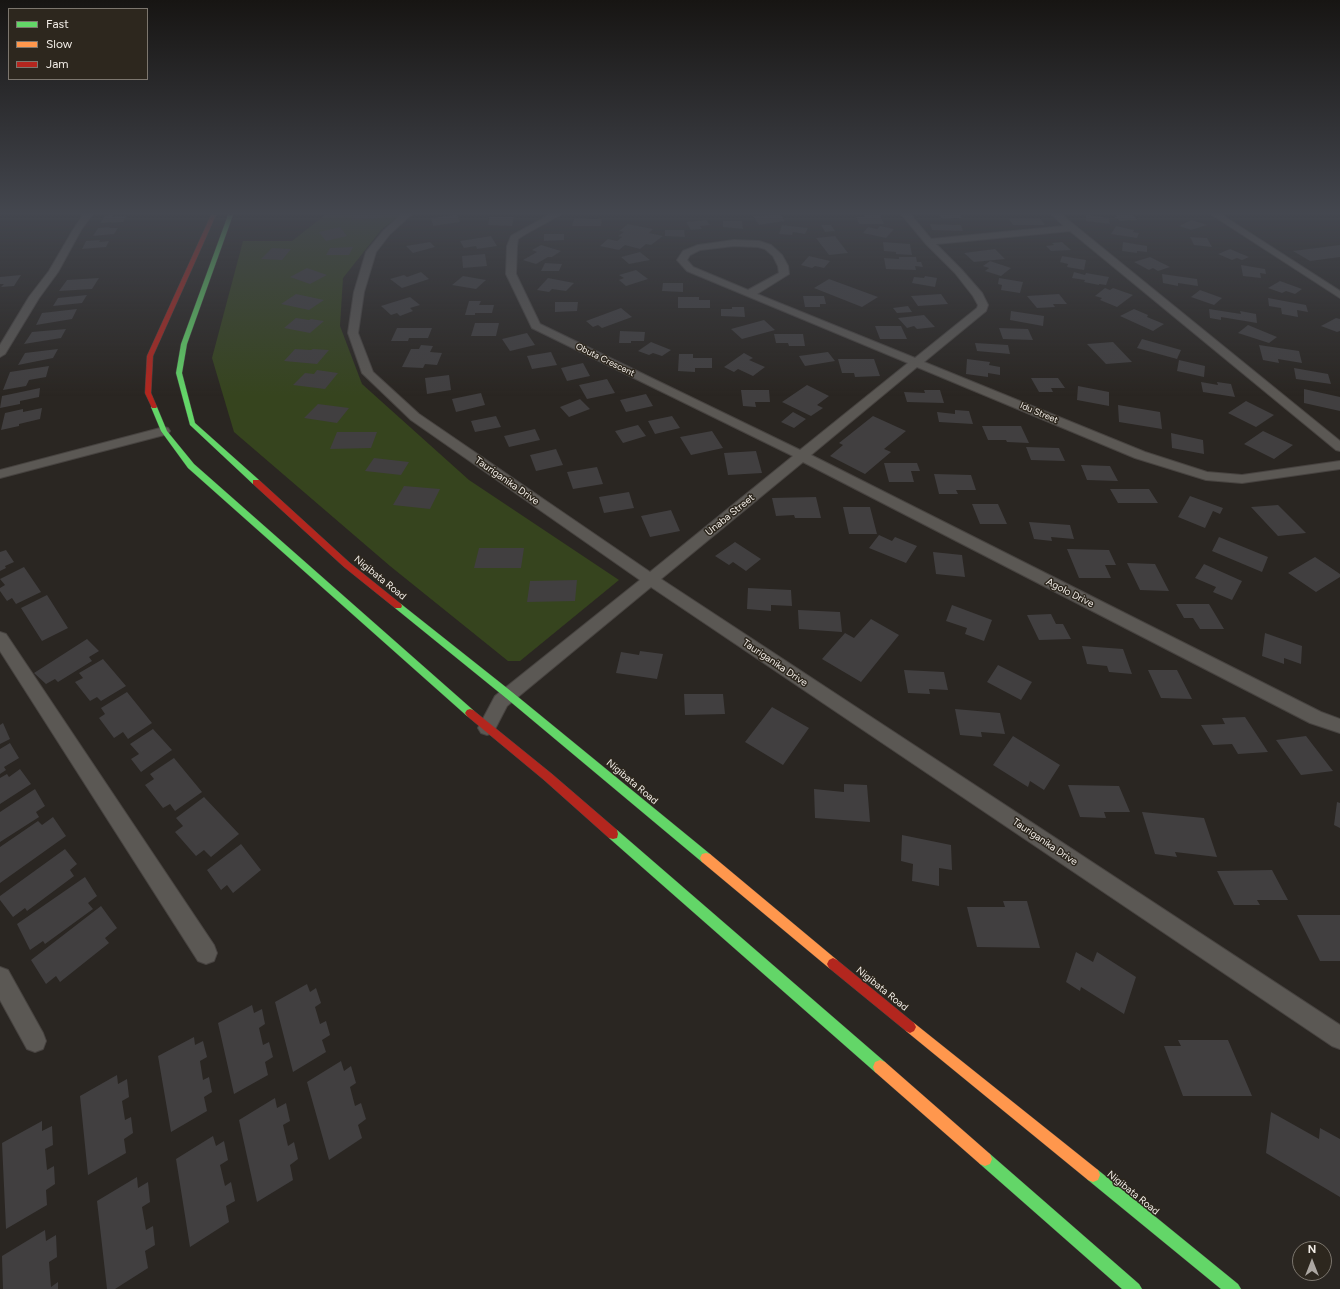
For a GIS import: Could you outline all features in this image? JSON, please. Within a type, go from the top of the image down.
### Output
[{"type":"street","points":[[0,354],[34,297],[51,275]]},
{"type":"street","points":[[187,275],[150,356],[148,393],[164,431],[191,466],[487,728],[566,793],[1134,1289]]},
{"type":"street","name":"Nigibata Road","points":[[209,275],[184,344],[179,373],[192,424],[347,565],[509,695],[883,1004],[1233,1289]]},
{"type":"street","name":"Tauriganika Drive","points":[[363,275],[358,292],[353,333],[368,373],[415,417],[651,580],[1340,1038]]},
{"type":"street","name":"Obuta Crescent","points":[[511,275],[524,305],[536,326],[802,456]]},
{"type":"street","name":"Idu Street","points":[[705,275],[1140,455],[1206,476],[1242,479],[1340,465]]},
{"type":"street","name":"Idu Street","points":[[749,294],[782,275]]},
{"type":"street","name":"Unaba Street","points":[[487,728],[496,708],[501,701],[982,309],[983,305],[978,295],[961,275]]},
{"type":"street","points":[[1130,275],[1340,447]]},
{"type":"street","points":[[1308,275],[1340,296]]},
{"type":"street","points":[[0,474],[164,431]]},
{"type":"street","name":"Agolo Drive","points":[[802,456],[1316,718],[1340,726]]},
{"type":"street","points":[[0,638],[206,953]]},
{"type":"street","points":[[0,978],[34,1041]]},
{"type":"green space","points":[[234,275],[345,275],[343,278],[340,326],[362,384],[469,480],[619,580],[520,661],[508,661],[390,566],[234,432],[212,358]]},
{"type":"building","points":[[21,275],[14,286],[1,287],[4,284],[0,284],[0,277]]},
{"type":"building","points":[[293,275],[327,275],[310,284],[290,277]]},
{"type":"building","points":[[403,275],[407,277],[412,275],[425,275],[429,279],[402,288],[390,279]]},
{"type":"building","points":[[619,275],[643,275],[648,279],[626,286],[619,280],[624,278]]},
{"type":"building","points":[[1073,275],[1098,275],[1109,277],[1106,285],[1084,282],[1085,280],[1072,278]]},
{"type":"building","points":[[1162,275],[1170,275],[1197,279],[1198,286],[1178,283],[1178,286],[1163,283]]},
{"type":"building","points":[[1260,275],[1261,278],[1243,276]]},
{"type":"building","points":[[463,276],[486,280],[476,289],[452,285]]},
{"type":"building","points":[[925,276],[937,278],[935,287],[912,283],[914,277],[924,278]]},
{"type":"building","points":[[99,278],[92,289],[59,291],[67,280]]},
{"type":"building","points":[[548,278],[574,283],[566,291],[552,289],[549,292],[537,290]]},
{"type":"building","points":[[999,278],[1023,282],[1020,293],[1001,290],[1002,285],[998,284]]},
{"type":"building","points":[[829,279],[878,297],[862,307],[814,288]]},
{"type":"building","points":[[1280,281],[1302,289],[1295,294],[1286,291],[1282,293],[1268,288]]},
{"type":"building","points":[[663,283],[683,283],[683,292],[662,291]]},
{"type":"building","points":[[1105,288],[1110,290],[1113,288],[1133,295],[1117,307],[1100,300],[1102,298],[1095,296]]},
{"type":"building","points":[[1200,290],[1222,298],[1214,305],[1191,297]]},
{"type":"building","points":[[296,294],[324,300],[309,310],[281,304]]},
{"type":"building","points":[[941,294],[948,304],[918,306],[911,296]]},
{"type":"building","points":[[1059,294],[1067,304],[1053,304],[1055,307],[1037,308],[1027,296]]},
{"type":"building","points":[[87,295],[82,303],[53,306],[58,298]]},
{"type":"building","points":[[803,296],[824,296],[826,304],[820,304],[820,307],[805,307]]},
{"type":"building","points":[[410,297],[420,305],[410,308],[413,311],[400,316],[397,313],[391,315],[381,306]]},
{"type":"building","points":[[678,297],[699,297],[699,300],[710,300],[710,308],[678,308]]},
{"type":"building","points":[[1268,298],[1306,305],[1308,312],[1297,310],[1298,317],[1282,314],[1281,308],[1269,306]]},
{"type":"building","points":[[469,301],[481,301],[479,305],[494,305],[492,313],[475,313],[475,315],[465,315]]},
{"type":"building","points":[[555,302],[578,302],[577,311],[555,312]]},
{"type":"building","points":[[908,306],[912,312],[897,313],[893,308]]},
{"type":"building","points":[[732,307],[744,307],[745,317],[721,316],[721,309],[732,309]]},
{"type":"building","points":[[621,308],[632,317],[602,328],[598,325],[593,327],[586,321]]},
{"type":"building","points":[[77,309],[72,319],[36,325],[42,313]]},
{"type":"building","points":[[1134,309],[1148,315],[1147,317],[1164,324],[1153,331],[1120,316]]},
{"type":"building","points":[[1209,309],[1241,314],[1240,311],[1256,314],[1257,323],[1221,317],[1221,320],[1210,318]]},
{"type":"building","points":[[1011,311],[1044,316],[1043,326],[1010,320]]},
{"type":"building","points":[[924,315],[935,327],[917,329],[914,326],[907,328],[898,318]]},
{"type":"building","points":[[296,318],[324,321],[310,333],[284,328]]},
{"type":"building","points":[[1336,318],[1340,319],[1340,331],[1337,332],[1321,326]]},
{"type":"building","points":[[764,320],[775,330],[742,339],[731,329]]},
{"type":"building","points":[[475,323],[499,323],[496,336],[471,336]]},
{"type":"building","points":[[1248,325],[1277,337],[1269,343],[1238,333]]},
{"type":"building","points":[[875,326],[901,326],[907,339],[880,339]]},
{"type":"building","points":[[397,328],[432,328],[428,338],[409,338],[408,341],[391,341]]},
{"type":"building","points":[[999,328],[1028,329],[1033,340],[1003,339]]},
{"type":"building","points":[[66,329],[61,338],[24,344],[32,332]]},
{"type":"building","points":[[620,331],[645,332],[644,341],[619,343]]},
{"type":"building","points":[[527,333],[535,345],[510,351],[502,339]]},
{"type":"building","points":[[774,334],[803,334],[805,346],[789,346],[788,343],[776,343]]},
{"type":"building","points":[[1142,339],[1181,350],[1177,359],[1137,348]]},
{"type":"building","points":[[651,342],[671,350],[662,356],[653,353],[649,355],[638,351]]},
{"type":"building","points":[[1113,342],[1132,362],[1106,364],[1087,344]]},
{"type":"building","points":[[975,343],[1008,345],[1010,354],[977,351]]},
{"type":"building","points":[[421,345],[433,346],[430,352],[442,353],[437,365],[425,364],[423,368],[402,367],[411,349],[419,349]]},
{"type":"building","points":[[1259,345],[1299,351],[1302,363],[1278,359],[1279,363],[1263,360]]},
{"type":"building","points":[[58,349],[53,358],[18,365],[25,353]]},
{"type":"building","points":[[295,349],[329,350],[317,364],[284,361]]},
{"type":"building","points":[[551,352],[557,365],[532,369],[527,356]]},
{"type":"building","points":[[828,352],[835,361],[805,366],[799,356]]},
{"type":"building","points":[[744,353],[753,358],[749,360],[765,367],[753,376],[738,369],[734,372],[724,367]]},
{"type":"building","points":[[679,354],[693,354],[693,358],[712,358],[712,368],[695,368],[695,372],[678,371]]},
{"type":"building","points":[[838,359],[874,359],[880,376],[855,377],[854,373],[842,373]]},
{"type":"building","points":[[967,359],[990,362],[989,365],[1000,367],[1000,375],[988,373],[988,377],[966,374]]},
{"type":"building","points":[[1179,360],[1205,366],[1204,377],[1177,371]]},
{"type":"building","points":[[583,363],[590,376],[567,381],[561,368]]},
{"type":"building","points":[[49,366],[46,377],[29,380],[26,386],[3,390],[10,372]]},
{"type":"building","points":[[1294,368],[1328,374],[1331,384],[1296,379]]},
{"type":"building","points":[[317,370],[338,373],[325,389],[293,385],[305,373],[314,374]]},
{"type":"building","points":[[449,375],[451,390],[427,394],[425,378]]},
{"type":"building","points":[[1031,378],[1058,378],[1065,388],[1051,388],[1053,392],[1039,392]]},
{"type":"building","points":[[607,379],[615,393],[587,399],[579,385]]},
{"type":"building","points":[[1201,382],[1218,385],[1217,382],[1231,384],[1235,397],[1203,392]]},
{"type":"building","points":[[807,385],[829,396],[817,405],[823,408],[811,416],[782,402]]},
{"type":"building","points":[[1078,386],[1109,392],[1109,406],[1077,400]]},
{"type":"building","points":[[40,388],[39,397],[20,401],[20,404],[0,408],[2,396]]},
{"type":"building","points":[[1304,389],[1340,397],[1340,411],[1304,403]]},
{"type":"building","points":[[741,390],[769,390],[770,402],[755,402],[756,407],[743,406]]},
{"type":"building","points":[[924,390],[940,390],[944,403],[907,402],[904,392],[925,393]]},
{"type":"building","points":[[481,393],[485,405],[456,412],[452,399]]},
{"type":"building","points":[[646,394],[653,406],[626,412],[620,400]]},
{"type":"building","points":[[580,399],[590,409],[569,417],[560,407]]},
{"type":"building","points":[[1246,401],[1274,415],[1256,427],[1228,413]]},
{"type":"building","points":[[318,404],[349,408],[337,423],[304,418]]},
{"type":"building","points":[[1118,405],[1160,412],[1162,429],[1119,422]]},
{"type":"building","points":[[42,408],[40,419],[1,430],[5,413],[23,409],[23,412]]},
{"type":"building","points":[[955,410],[969,411],[973,424],[939,422],[937,412],[955,414]]},
{"type":"building","points":[[793,412],[806,419],[794,428],[781,422]]},
{"type":"building","points":[[496,416],[501,427],[475,432],[471,421]]},
{"type":"building","points":[[672,416],[680,428],[655,434],[648,421]]},
{"type":"building","points":[[873,416],[906,431],[884,449],[891,452],[865,474],[830,456],[843,445],[839,443]]},
{"type":"building","points":[[638,425],[646,436],[623,443],[615,431]]},
{"type":"building","points":[[982,426],[1021,426],[1029,443],[1007,442],[1006,440],[988,440]]},
{"type":"building","points":[[535,429],[540,440],[509,447],[504,436]]},
{"type":"building","points":[[712,431],[723,448],[691,455],[680,437]]},
{"type":"building","points":[[1263,431],[1293,445],[1274,459],[1244,444]]},
{"type":"building","points":[[337,432],[377,432],[371,448],[330,449]]},
{"type":"building","points":[[1171,433],[1203,440],[1204,454],[1172,448]]},
{"type":"building","points":[[1026,447],[1059,448],[1065,461],[1031,460]]},
{"type":"building","points":[[556,449],[563,465],[536,471],[530,455]]},
{"type":"building","points":[[756,451],[762,473],[728,475],[724,453]]},
{"type":"building","points":[[374,458],[409,462],[401,475],[365,471]]},
{"type":"building","points":[[884,463],[917,463],[920,471],[911,471],[914,482],[889,482]]},
{"type":"building","points":[[1081,465],[1110,466],[1118,481],[1087,480]]},
{"type":"building","points":[[597,467],[603,484],[573,489],[567,472]]},
{"type":"building","points":[[934,474],[971,475],[976,490],[956,490],[958,494],[939,494]]},
{"type":"building","points":[[404,486],[440,489],[430,509],[393,505]]},
{"type":"building","points":[[1110,489],[1149,489],[1158,503],[1118,503]]},
{"type":"building","points":[[629,492],[634,508],[604,513],[599,497]]},
{"type":"building","points":[[1190,496],[1223,508],[1220,514],[1213,511],[1205,528],[1178,517]]},
{"type":"building","points":[[816,497],[821,518],[795,518],[794,515],[776,516],[772,498]]},
{"type":"building","points":[[972,504],[998,504],[1007,524],[980,524]]},
{"type":"building","points":[[1278,505],[1306,533],[1278,536],[1251,507]]},
{"type":"building","points":[[843,507],[870,507],[877,534],[849,534]]},
{"type":"building","points":[[671,510],[680,531],[650,537],[641,516]]},
{"type":"building","points":[[1029,522],[1070,525],[1074,539],[1051,537],[1052,541],[1034,539]]},
{"type":"building","points":[[879,535],[892,541],[895,537],[917,546],[906,563],[869,548]]},
{"type":"building","points":[[1219,537],[1268,557],[1262,572],[1212,551]]},
{"type":"building","points":[[735,542],[761,559],[746,571],[733,562],[729,565],[715,556]]},
{"type":"building","points":[[479,548],[524,548],[521,568],[474,568]]},
{"type":"building","points":[[1067,549],[1109,550],[1116,565],[1105,565],[1111,578],[1079,578]]},
{"type":"building","points":[[6,550],[14,562],[5,566],[6,568],[0,571],[0,552]]},
{"type":"building","points":[[933,552],[962,555],[965,577],[936,574]]},
{"type":"building","points":[[1315,557],[1340,574],[1340,577],[1316,592],[1288,573]]},
{"type":"building","points":[[1127,563],[1155,564],[1169,591],[1140,590]]},
{"type":"building","points":[[1204,564],[1242,581],[1232,600],[1213,592],[1216,587],[1195,578]]},
{"type":"building","points":[[24,567],[41,592],[16,604],[12,598],[7,601],[0,591],[0,588],[5,585],[0,579]]},
{"type":"building","points":[[577,580],[575,601],[527,602],[530,581]]},
{"type":"building","points":[[748,588],[791,590],[792,606],[771,605],[771,611],[747,609]]},
{"type":"building","points":[[47,595],[68,628],[42,641],[21,608]]},
{"type":"building","points":[[1176,604],[1209,604],[1224,629],[1200,629],[1193,618],[1184,618]]},
{"type":"building","points":[[952,605],[992,620],[984,641],[965,634],[967,628],[946,621]]},
{"type":"building","points":[[798,610],[840,612],[842,632],[799,629]]},
{"type":"building","points":[[1051,614],[1056,624],[1063,624],[1071,639],[1039,640],[1027,615]]},
{"type":"building","points":[[871,619],[899,635],[861,682],[822,659],[845,633],[854,638]]},
{"type":"building","points":[[1265,633],[1302,646],[1301,664],[1284,658],[1284,664],[1262,656]]},
{"type":"building","points":[[87,639],[99,651],[89,657],[92,661],[58,682],[55,679],[46,684],[34,673]]},
{"type":"building","points":[[1082,646],[1123,649],[1132,674],[1109,672],[1107,666],[1087,664]]},
{"type":"building","points":[[640,651],[663,654],[657,679],[616,673],[621,652],[639,655]]},
{"type":"building","points":[[103,659],[126,686],[101,701],[97,697],[90,701],[75,682],[83,678],[79,673]]},
{"type":"building","points":[[998,665],[1032,682],[1021,700],[987,682]]},
{"type":"building","points":[[904,670],[944,672],[948,690],[929,689],[930,694],[908,693]]},
{"type":"building","points":[[1148,670],[1177,670],[1192,699],[1161,698]]},
{"type":"building","points":[[127,692],[152,723],[128,739],[123,732],[114,738],[99,718],[105,714],[101,708]]},
{"type":"building","points":[[684,694],[723,694],[725,714],[685,715]]},
{"type":"building","points":[[772,707],[809,728],[783,765],[745,742]]},
{"type":"building","points":[[955,709],[1000,713],[1005,734],[981,732],[982,737],[960,735]]},
{"type":"building","points":[[1245,717],[1268,752],[1238,754],[1232,744],[1213,745],[1201,725],[1225,724],[1222,718]]},
{"type":"building","points":[[3,723],[10,739],[0,744],[0,725]]},
{"type":"building","points":[[153,729],[172,750],[141,772],[131,759],[139,754],[130,744]]},
{"type":"building","points":[[1013,736],[1060,765],[1044,790],[1030,781],[1028,787],[993,765]]},
{"type":"building","points":[[1306,736],[1333,771],[1301,775],[1276,740]]},
{"type":"building","points":[[10,743],[19,758],[4,767],[6,770],[0,774],[0,749]]},
{"type":"building","points":[[174,758],[202,792],[175,811],[170,804],[163,808],[145,785],[154,779],[150,774]]},
{"type":"building","points":[[20,769],[31,784],[0,804],[0,778],[7,774],[9,777]]},
{"type":"building","points":[[844,784],[867,785],[870,822],[815,818],[814,789],[844,792]]},
{"type":"building","points":[[1068,785],[1119,786],[1130,812],[1104,812],[1106,818],[1080,817]]},
{"type":"building","points":[[35,789],[45,806],[36,812],[39,817],[0,842],[0,812]]},
{"type":"building","points":[[204,797],[239,834],[211,857],[204,850],[196,856],[175,832],[183,826],[176,818]]},
{"type":"building","points":[[1337,802],[1340,803],[1340,828],[1334,825]]},
{"type":"building","points":[[1142,812],[1204,818],[1217,857],[1175,852],[1177,857],[1155,854]]},
{"type":"building","points":[[53,817],[66,836],[0,883],[0,847],[38,821],[42,825]]},
{"type":"building","points":[[902,835],[951,845],[952,870],[939,868],[939,886],[912,881],[913,864],[901,861]]},
{"type":"building","points":[[241,844],[261,870],[233,893],[227,885],[221,890],[207,870]]},
{"type":"building","points":[[65,849],[77,864],[70,870],[74,876],[27,911],[25,908],[13,917],[0,900],[0,896]]},
{"type":"building","points":[[1272,870],[1288,900],[1257,900],[1260,905],[1234,905],[1217,871]]},
{"type":"building","points":[[85,877],[97,896],[88,903],[93,909],[45,944],[43,941],[30,950],[17,924]]},
{"type":"building","points":[[1003,901],[1027,901],[1040,948],[977,947],[967,907],[1005,907]]},
{"type":"building","points":[[101,906],[117,928],[105,938],[109,943],[60,982],[56,976],[46,984],[31,960]]},
{"type":"building","points":[[1297,915],[1340,915],[1340,961],[1320,961]]},
{"type":"building","points":[[1076,952],[1093,962],[1097,952],[1136,977],[1124,1014],[1081,987],[1080,991],[1066,982]]},
{"type":"building","points":[[307,984],[310,992],[316,988],[321,1003],[315,1007],[320,1024],[326,1021],[330,1035],[322,1040],[326,1052],[293,1072],[275,1002]]},
{"type":"building","points":[[252,1005],[254,1013],[262,1009],[265,1024],[259,1028],[263,1045],[269,1042],[273,1057],[265,1062],[268,1075],[234,1094],[218,1023]]},
{"type":"building","points":[[194,1037],[195,1045],[203,1041],[207,1057],[200,1061],[203,1080],[209,1077],[212,1092],[204,1097],[207,1111],[171,1132],[158,1056]]},
{"type":"building","points":[[1178,1040],[1228,1040],[1252,1096],[1183,1096],[1164,1046],[1181,1046]]},
{"type":"building","points":[[341,1061],[344,1071],[351,1066],[356,1083],[350,1087],[355,1106],[361,1103],[366,1119],[358,1125],[362,1138],[329,1160],[307,1082]]},
{"type":"building","points":[[117,1075],[118,1084],[127,1079],[129,1097],[122,1101],[125,1120],[131,1117],[133,1133],[124,1139],[126,1153],[88,1175],[80,1096]]},
{"type":"building","points":[[275,1098],[277,1108],[286,1103],[290,1121],[283,1125],[288,1146],[294,1142],[298,1159],[290,1165],[293,1180],[257,1202],[239,1120]]},
{"type":"building","points":[[1271,1112],[1319,1139],[1320,1128],[1340,1139],[1340,1197],[1266,1153]]},
{"type":"building","points":[[42,1121],[42,1131],[52,1126],[53,1145],[45,1149],[47,1170],[54,1166],[55,1184],[46,1190],[47,1205],[6,1229],[2,1143]]},
{"type":"building","points":[[213,1136],[216,1146],[224,1141],[228,1160],[220,1165],[225,1186],[231,1182],[235,1201],[226,1206],[229,1222],[190,1247],[176,1159]]},
{"type":"building","points":[[137,1177],[138,1188],[148,1182],[150,1202],[142,1207],[146,1230],[153,1226],[155,1245],[145,1251],[148,1268],[115,1289],[107,1289],[97,1201]]},
{"type":"building","points":[[45,1230],[46,1241],[56,1235],[57,1257],[49,1262],[51,1287],[58,1282],[58,1289],[3,1289],[2,1256]]},
{"type":"traffic: fast","points":[[209,275],[184,344],[179,373],[192,424],[256,482]]},
{"type":"traffic: fast","points":[[154,407],[164,431],[191,466],[470,713]]},
{"type":"traffic: fast","points":[[398,606],[509,695],[706,858]]},
{"type":"traffic: fast","points":[[613,834],[880,1067]]},
{"type":"traffic: fast","points":[[985,1159],[1134,1289]]},
{"type":"traffic: fast","points":[[1093,1175],[1233,1289]]},
{"type":"traffic: slow","points":[[706,858],[833,964]]},
{"type":"traffic: slow","points":[[910,1027],[1093,1175]]},
{"type":"traffic: slow","points":[[880,1067],[985,1159]]},
{"type":"traffic: jam","points":[[154,407],[148,393],[150,356],[187,275]]},
{"type":"traffic: jam","points":[[256,482],[347,565],[398,606]]},
{"type":"traffic: jam","points":[[470,713],[548,777],[613,834]]},
{"type":"traffic: jam","points":[[833,964],[910,1027]]}]
